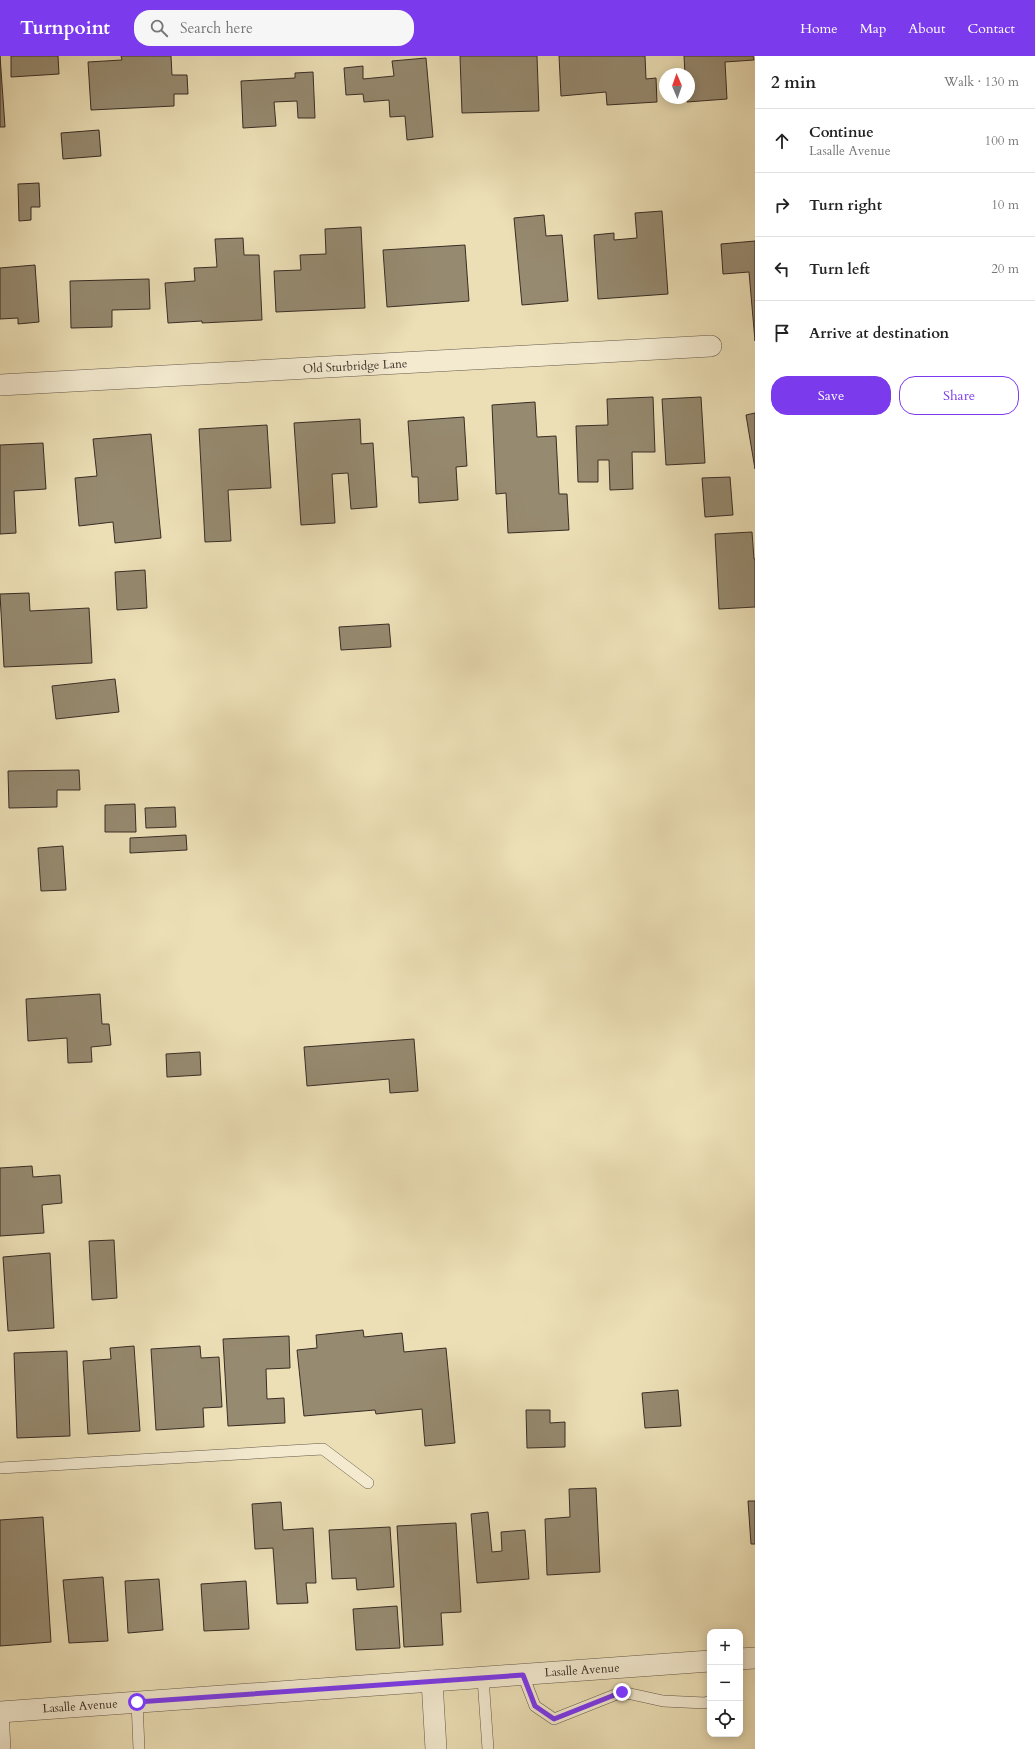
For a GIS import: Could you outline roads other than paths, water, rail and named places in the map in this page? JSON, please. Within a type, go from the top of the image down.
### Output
[{"type":"street","name":"Old Sturbridge Lane","points":[[0,385],[711,346]]},
{"type":"street","points":[[743,1659],[755,1658]]},
{"type":"street","name":"Lasalle Avenue","points":[[1,1712],[707,1661]]},
{"type":"street","points":[[432,1681],[436,1749]]},
{"type":"lane","points":[[0,1468],[322,1449],[368,1483]]},
{"type":"lane","points":[[523,1675],[535,1706],[554,1719],[622,1692],[663,1701],[707,1702]]},
{"type":"lane","points":[[483,1678],[488,1749]]},
{"type":"lane","points":[[137,1702],[140,1749]]},
{"type":"lane","points":[[1,1712],[4,1749]]}]
